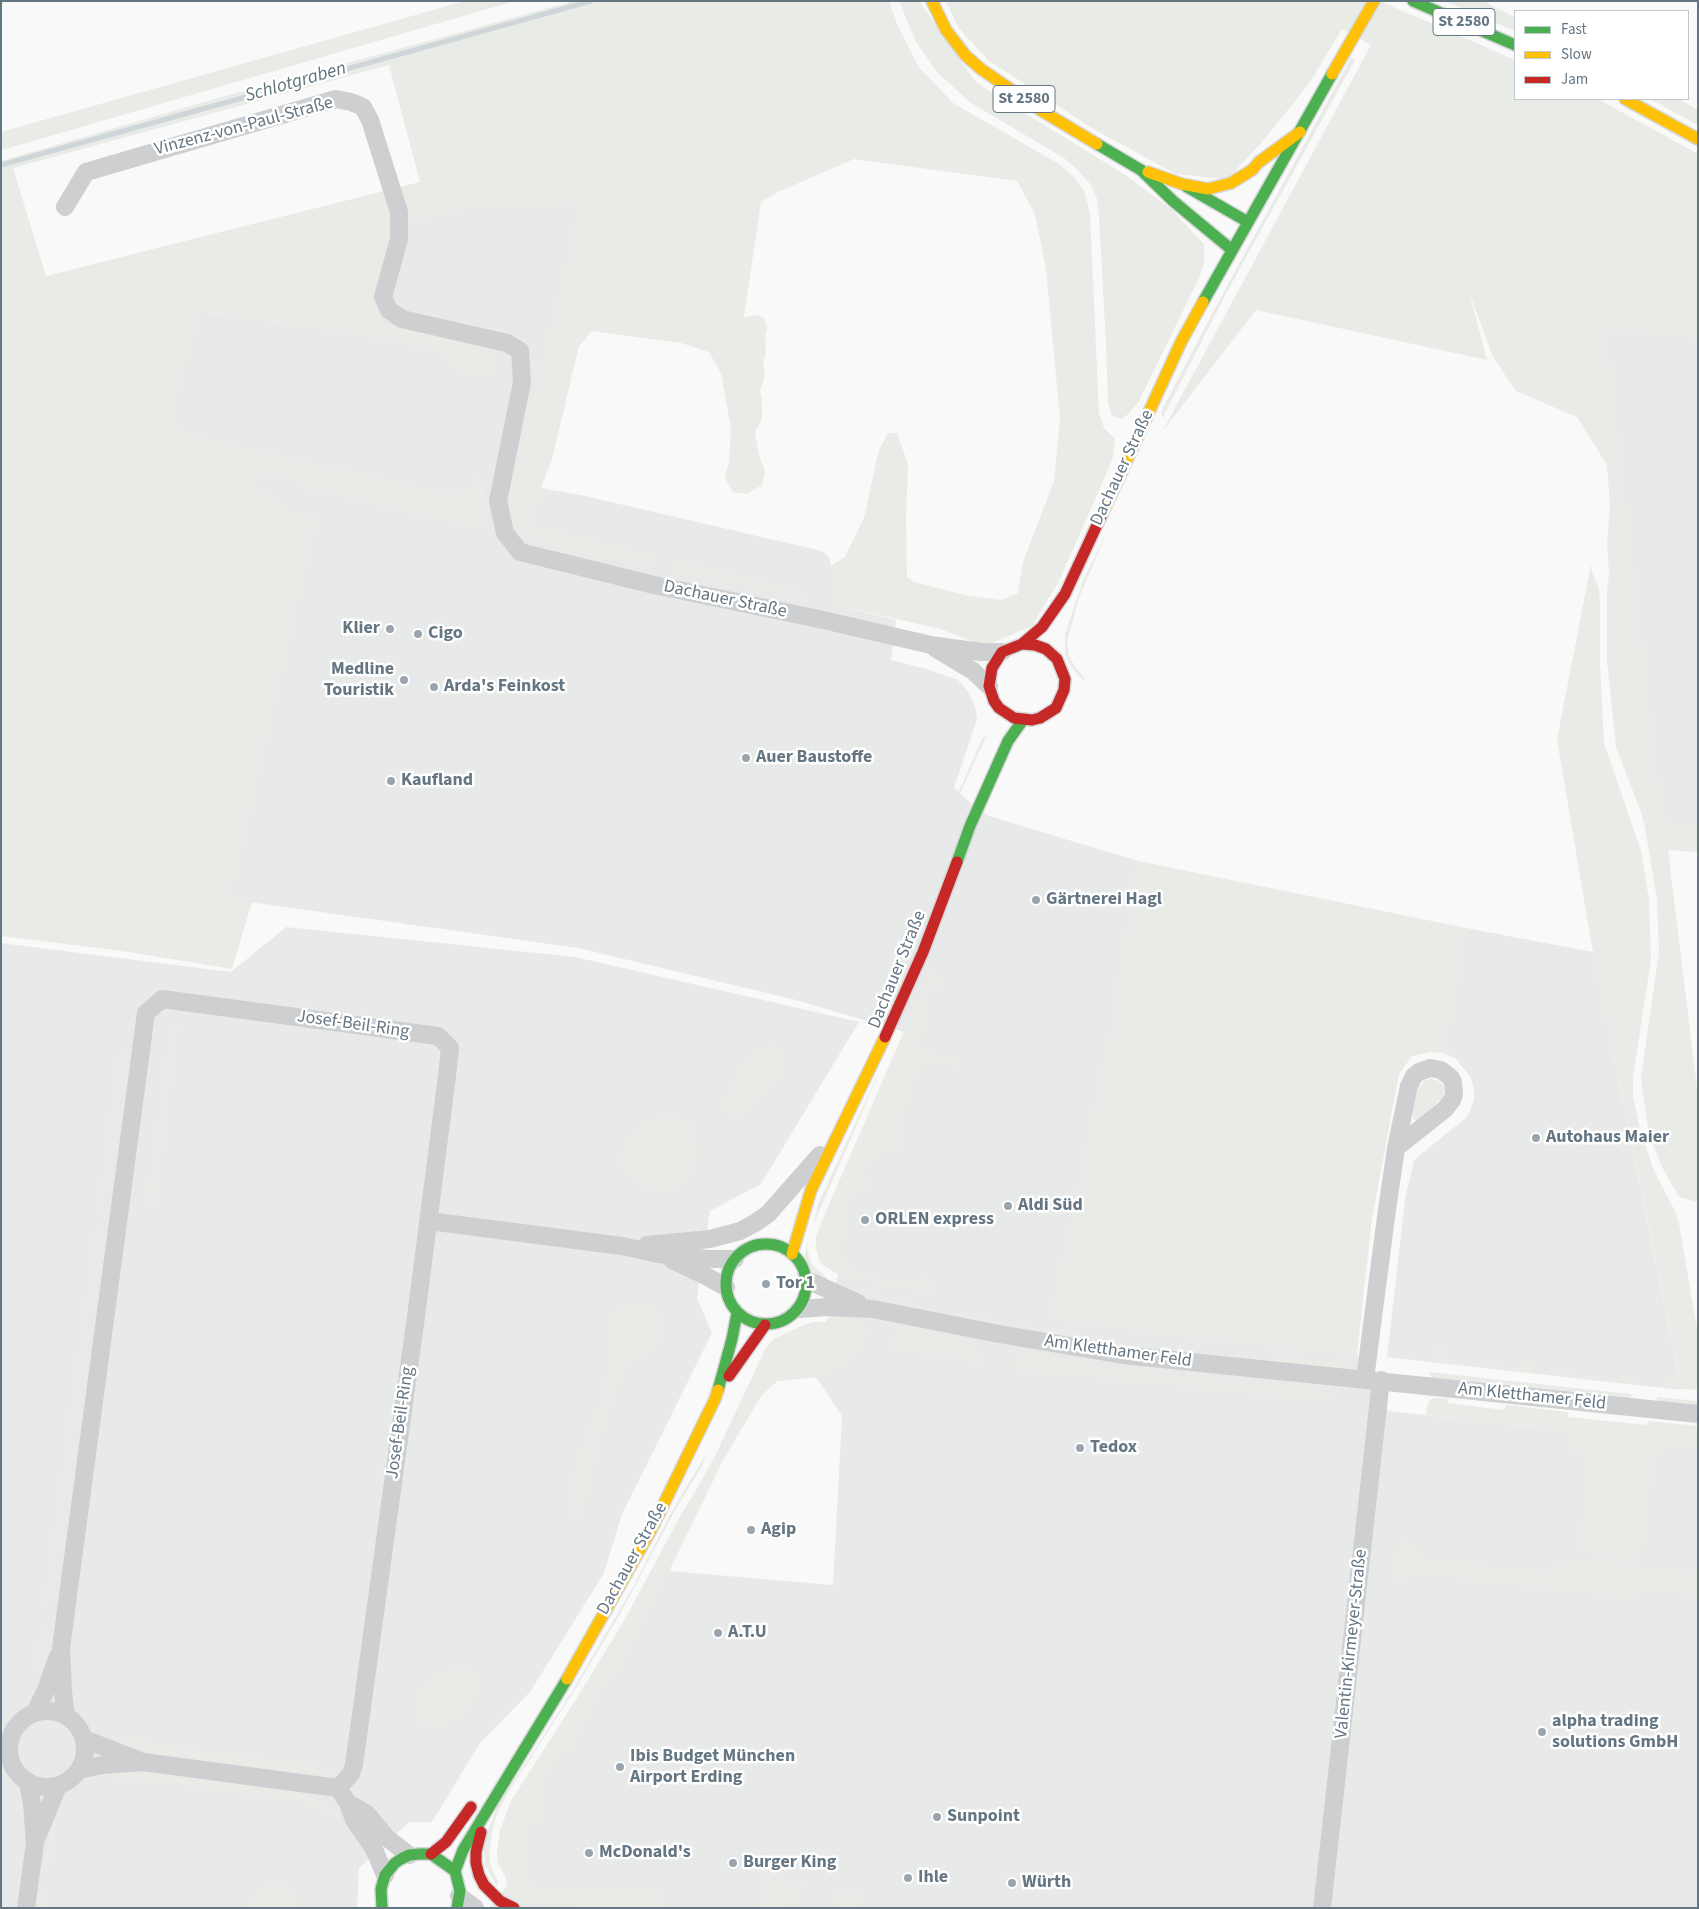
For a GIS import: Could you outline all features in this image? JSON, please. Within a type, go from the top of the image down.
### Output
[{"type":"main road","name":"St 2580","points":[[932,1],[955,45],[981,69],[1042,111],[1141,170],[1182,184],[1208,189],[1231,183],[1252,170],[1259,162],[1300,132]]},
{"type":"main road","name":"Dachauer Straße","points":[[1002,652],[1022,644],[1042,627],[1065,594],[1181,342],[1374,1]]},
{"type":"main road","name":"St 2580","points":[[1413,1],[1514,45]]},
{"type":"main road","points":[[1627,100],[1698,139]]},
{"type":"main road","name":"St 2580","points":[[1141,170],[1173,201],[1232,250]]},
{"type":"main road","name":"St 2580","points":[[1182,184],[1248,222]]},
{"type":"main road","name":"Dachauer Straße","points":[[1061,618],[1065,594]]},
{"type":"main road","points":[[996,722],[999,708],[1006,714],[1023,720],[1032,720],[1048,714],[1056,708],[1061,700],[1065,679],[1057,659],[1058,642]]},
{"type":"main road","points":[[1022,644],[1035,645],[1046,649],[1057,659]]},
{"type":"main road","points":[[989,686],[992,668],[1002,652]]},
{"type":"main road","name":"Dachauer Straße","points":[[989,686],[994,701],[999,708]]},
{"type":"main road","name":"Dachauer Straße","points":[[792,1254],[811,1190],[882,1045],[923,952],[970,826],[1008,741],[1023,720]]},
{"type":"main road","name":"Dachauer Straße","points":[[856,1095],[869,1042]]},
{"type":"main road","name":"Dachauer Straße","points":[[792,1217],[811,1190]]},
{"type":"main road","points":[[773,1241],[792,1254],[801,1266],[806,1280],[806,1290],[800,1309],[784,1320],[765,1325],[750,1321],[737,1313],[730,1302],[726,1287],[729,1270],[735,1258],[751,1247],[773,1241]]},
{"type":"main road","name":"Dachauer Straße","points":[[715,1399],[732,1339],[737,1313]]},
{"type":"main road","name":"Dachauer Straße","points":[[455,1871],[463,1850],[558,1696],[652,1528],[715,1399],[765,1325]]},
{"type":"main road","name":"Dachauer Straße","points":[[513,1746],[544,1716]]},
{"type":"main road","points":[[514,1908],[500,1901],[484,1885],[476,1863],[476,1852],[479,1838],[494,1803],[544,1716]]},
{"type":"main road","points":[[431,1854],[446,1842],[479,1794]]},
{"type":"main road","points":[[382,1908],[381,1889],[385,1875],[395,1864],[409,1855],[431,1854],[444,1861],[455,1871],[459,1884],[458,1902]]},
{"type":"street","name":"Vinzenz-von-Paul-Straße","points":[[65,207],[86,172],[336,99],[363,107],[370,120],[399,212],[400,239],[383,297],[389,310],[402,319],[506,342],[520,351],[522,382],[498,501],[505,533],[520,552]]},
{"type":"street","name":"Dachauer Straße","points":[[520,552],[654,585],[809,617],[931,645],[981,652],[1002,652]]},
{"type":"street","name":"Dachauer Straße","points":[[931,645],[973,672],[989,686]]},
{"type":"street","name":"Josef-Beil-Ring","points":[[66,1716],[61,1648],[146,1012],[162,999],[438,1036],[450,1048],[429,1221],[354,1765],[351,1774],[338,1788]]},
{"type":"street","points":[[622,1246],[710,1239],[722,1237],[748,1227],[768,1214],[837,1136]]},
{"type":"street","points":[[1373,1380],[1396,1148]]},
{"type":"street","points":[[429,1221],[622,1246],[658,1254],[707,1259],[735,1258]]},
{"type":"street","points":[[658,1254],[726,1287]]},
{"type":"street","name":"Am Kletthamer Feld","points":[[806,1280],[873,1309]]},
{"type":"street","name":"Am Kletthamer Feld","points":[[800,1309],[827,1307],[873,1309],[999,1334],[1123,1355],[1698,1414]]},
{"type":"street","name":"Valentin-Kirmeyer-Straße","points":[[1322,1908],[1373,1380]]},
{"type":"street","name":"Josef-Beil-Ring","points":[[35,1712],[46,1690],[61,1648]]},
{"type":"street","points":[[51,1711],[66,1716],[78,1726],[84,1739],[85,1755],[79,1770],[70,1780],[58,1786],[38,1786],[28,1782],[6,1760],[10,1739],[8,1729],[35,1712],[51,1711]]},
{"type":"street","points":[[84,1739],[143,1762]]},
{"type":"street","points":[[79,1770],[102,1765],[143,1762],[338,1788],[348,1803],[354,1820],[374,1849],[385,1875]]},
{"type":"street","points":[[26,1908],[35,1842],[28,1782]]},
{"type":"street","points":[[35,1842],[58,1786]]},
{"type":"street","points":[[348,1803],[366,1814],[387,1838],[409,1855]]},
{"type":"street","points":[[458,1902],[475,1908]]},
{"type":"shaded area","points":[[465,1],[515,1],[2,150],[1,148],[1,132]]},
{"type":"shaded area","points":[[574,1],[889,1],[897,24],[918,66],[953,103],[1059,164],[1074,177],[1085,193],[1090,214],[1099,413],[1104,428],[1115,439],[1113,456],[1059,581],[1032,626],[990,644],[981,645],[941,629],[835,605],[831,566],[845,557],[864,518],[879,450],[888,433],[897,433],[908,464],[906,517],[907,577],[914,582],[969,596],[1001,600],[1018,593],[1023,562],[1054,481],[1060,419],[1046,269],[1035,214],[1017,181],[854,159],[778,192],[761,202],[744,317],[758,315],[764,318],[767,327],[765,338],[766,352],[763,363],[765,376],[760,390],[762,419],[755,432],[759,456],[765,471],[762,485],[747,494],[733,492],[725,478],[729,462],[731,428],[721,373],[709,352],[681,343],[592,331],[579,346],[552,459],[541,488],[532,526],[650,554],[652,562],[650,567],[575,552],[533,540],[524,533],[511,514],[511,487],[581,204],[469,207],[400,225],[376,312],[384,325],[488,351],[495,359],[492,377],[452,369],[455,355],[368,335],[201,311],[168,419],[182,435],[455,496],[469,493],[474,477],[484,479],[480,505],[485,527],[304,487],[291,477],[267,472],[253,474],[250,480],[259,493],[282,501],[281,510],[315,518],[228,899],[252,902],[232,969],[122,951],[1,936],[1,161],[222,97]],"holes":[[[389,65],[420,182],[46,276],[13,168]]]},
{"type":"shaded area","points":[[899,1],[919,1],[975,81],[1124,174],[1172,210],[1204,244],[1204,263],[1199,278],[1138,403],[1121,419],[1112,416],[1108,402],[1099,217],[1097,199],[1091,185],[1064,158],[971,103],[937,72],[916,42]]},
{"type":"shaded area","points":[[946,1],[1380,1],[1514,60],[1514,100],[1600,100],[1698,154],[1698,337],[1604,329],[1661,823],[1698,827],[1698,852],[1668,850],[1698,1096],[1698,1202],[1679,1197],[1662,1167],[1649,1134],[1641,1078],[1659,952],[1657,900],[1641,812],[1616,747],[1607,660],[1607,592],[1609,574],[1607,544],[1610,505],[1607,465],[1577,417],[1516,391],[1493,357],[1469,292],[1487,360],[1256,310],[1162,432],[1371,45],[1342,29],[1310,82],[1262,142],[1225,179],[1176,174],[1095,130],[988,60],[958,27]]},
{"type":"shaded area","points":[[1445,1],[1485,1],[1514,17],[1514,31]]},
{"type":"shaded area","points":[[1351,58],[1355,60],[1228,290],[1163,417],[1161,414],[1163,408],[1212,314]]},
{"type":"shaded area","points":[[1652,100],[1681,100],[1698,110],[1698,125]]},
{"type":"shaded area","points":[[581,204],[561,289],[534,497],[541,488],[585,496],[822,551],[829,557],[834,580],[835,605],[896,620],[891,660],[958,680],[968,692],[975,706],[977,719],[954,788],[989,816],[1138,861],[1112,1030],[1052,1318],[1184,1336],[1357,1354],[1388,1411],[1698,1445],[1698,1908],[489,1908],[507,1885],[506,1878],[498,1863],[497,1853],[500,1831],[512,1799],[545,1750],[624,1621],[682,1513],[707,1473],[766,1348],[774,1339],[804,1325],[814,1322],[826,1322],[830,1316],[838,1274],[823,1265],[819,1260],[816,1237],[904,1032],[796,1000],[578,948],[228,899],[315,518],[281,510],[276,498],[259,493],[250,480],[253,474],[267,472],[291,477],[304,487],[485,527],[480,505],[484,480],[469,493],[455,496],[182,435],[168,419],[200,311],[368,335],[455,355],[453,369],[488,351],[384,325],[376,312],[400,225],[469,207]],"holes":[[[816,1377],[842,1416],[833,1585],[669,1571],[723,1460],[761,1396],[777,1381]]]},
{"type":"shaded area","points":[[1604,329],[1698,337],[1698,827],[1661,823]]},
{"type":"shaded area","points":[[1108,529],[1079,598],[1067,642],[1069,656],[1075,667],[1085,678],[1084,681],[1072,668],[1065,655],[1065,634],[1082,583]]},
{"type":"shaded area","points":[[672,559],[810,593],[811,597],[670,572]]},
{"type":"shaded area","points":[[1591,564],[1599,589],[1604,743],[1641,851],[1649,900],[1651,959],[1633,1078],[1633,1096],[1640,1130],[1654,1171],[1676,1213],[1679,1224],[1698,1334],[1698,1390],[1658,1387],[1667,1374],[1679,1373],[1593,952],[1557,740]]},
{"type":"shaded area","points":[[983,737],[986,737],[958,798],[956,798]]},
{"type":"shaded area","points":[[1138,861],[1466,928],[1443,1053],[1431,1052],[1412,1056],[1399,1074],[1372,1218],[1357,1354],[1184,1336],[1052,1318],[1112,1030]]},
{"type":"shaded area","points":[[286,927],[575,957],[859,1022],[761,1184],[710,1211],[697,1298],[712,1333],[622,1514],[604,1573],[530,1692],[480,1743],[432,1822],[409,1822],[359,1868],[357,1908],[1,1908],[1,943],[231,972]]},
{"type":"shaded area","name":"Autohaus Maier","points":[[1466,928],[1593,952],[1682,1390],[1387,1357],[1405,1199],[1414,1160],[1467,1117],[1474,1100],[1474,1088],[1470,1076],[1455,1058],[1443,1053]]},
{"type":"shaded area","points":[[929,974],[936,974],[942,977],[944,988],[931,986],[918,1051],[962,1059],[961,1067],[922,1061],[920,1076],[910,1075],[898,1153],[877,1149],[874,1164],[863,1162],[861,1176],[871,1178],[869,1188],[854,1190],[849,1197],[840,1249],[845,1258],[851,1261],[849,1269],[861,1271],[861,1275],[918,1285],[921,1273],[927,1274],[932,1282],[930,1294],[838,1274],[823,1265],[819,1260],[816,1246],[816,1237],[825,1214]]},
{"type":"shaded area","points":[[175,1025],[183,1026],[178,1029],[154,1210],[147,1207],[146,1204],[170,1031]]},
{"type":"shaded area","points":[[125,1037],[127,1038],[104,1209],[97,1213],[118,1054],[123,1054]]},
{"type":"shaded area","points":[[774,1045],[782,1054],[782,1070],[769,1091],[754,1106],[736,1118],[727,1115],[722,1103],[737,1074],[748,1058],[759,1048]]},
{"type":"shaded area","points":[[881,1068],[852,1136],[812,1228],[819,1202]]},
{"type":"shaded area","points":[[1437,1080],[1442,1084],[1444,1090],[1443,1097],[1419,1120],[1414,1120],[1412,1115],[1418,1090],[1424,1081]]},
{"type":"shaded area","points":[[671,1115],[694,1126],[698,1151],[691,1178],[681,1188],[669,1191],[635,1185],[619,1163],[624,1142],[642,1121]]},
{"type":"shaded area","points":[[96,1221],[102,1228],[52,1598],[48,1603],[44,1603]]},
{"type":"shaded area","points":[[808,1240],[807,1248],[811,1263],[827,1278],[826,1283],[808,1265],[805,1255]]},
{"type":"shaded area","points":[[839,1285],[924,1304],[917,1309],[851,1292]]},
{"type":"shaded area","points":[[632,1302],[656,1308],[665,1321],[661,1339],[650,1353],[631,1360],[608,1409],[595,1454],[586,1499],[579,1515],[573,1518],[569,1500],[572,1480],[580,1450],[600,1405],[612,1353],[608,1323],[614,1308]]},
{"type":"shaded area","points":[[959,1312],[1076,1335],[1074,1341],[961,1319]]},
{"type":"shaded area","points":[[830,1316],[854,1319],[862,1324],[866,1329],[864,1344],[855,1355],[834,1369],[816,1377],[777,1381],[761,1396],[723,1460],[615,1676],[608,1673],[571,1753],[562,1749],[545,1779],[543,1824],[529,1823],[527,1885],[580,1890],[662,1888],[661,1908],[602,1908],[522,1902],[503,1891],[507,1885],[506,1878],[498,1863],[497,1853],[500,1831],[512,1799],[624,1621],[716,1454],[719,1454],[738,1415],[737,1409],[766,1348],[774,1339],[804,1325],[814,1322],[826,1322]]},
{"type":"shaded area","points":[[899,1325],[970,1340],[978,1347],[981,1356],[980,1364],[971,1370],[973,1358],[890,1351]]},
{"type":"shaded area","points":[[1445,1347],[1444,1360],[1521,1368],[1523,1356],[1531,1363],[1534,1369],[1577,1375],[1574,1378],[1430,1362],[1435,1350]]},
{"type":"shaded area","points":[[1033,1351],[1078,1362],[1224,1381],[1325,1389],[1332,1392],[1334,1397],[1325,1402],[1021,1371],[1011,1365],[1023,1353]]},
{"type":"shaded area","points":[[1271,1355],[1350,1364],[1347,1368],[1337,1369],[1270,1362]]},
{"type":"shaded area","points":[[1429,1372],[1634,1394],[1627,1400],[1432,1378]]},
{"type":"shaded area","points":[[1579,1375],[1620,1379],[1630,1375],[1637,1379],[1636,1385],[1581,1379]]},
{"type":"shaded area","points":[[1656,1397],[1698,1401],[1698,1407],[1659,1403]]},
{"type":"shaded area","points":[[1434,1398],[1447,1398],[1448,1403],[1504,1410],[1506,1405],[1568,1412],[1568,1417],[1647,1425],[1648,1421],[1698,1426],[1698,1448],[1666,1444],[1664,1454],[1654,1454],[1640,1559],[1578,1552],[1591,1453],[1570,1451],[1572,1431],[1426,1415],[1427,1406],[1430,1400]]},
{"type":"shaded area","points":[[706,1454],[702,1466],[673,1514],[620,1614],[576,1688],[498,1811],[493,1827],[489,1854],[491,1867],[498,1881],[497,1886],[485,1866],[484,1850],[488,1830],[498,1806],[573,1690],[633,1587],[671,1513]]},
{"type":"shaded area","points":[[1399,1541],[1417,1543],[1416,1557],[1556,1574],[1557,1561],[1577,1563],[1577,1559],[1698,1573],[1698,1596],[1641,1589],[1639,1599],[1406,1572],[1404,1581],[1395,1580]]},
{"type":"shaded area","points":[[41,1622],[48,1631],[41,1674],[33,1673]]},
{"type":"shaded area","points":[[468,1667],[478,1675],[479,1686],[471,1705],[455,1719],[441,1726],[422,1725],[417,1711],[418,1689],[432,1675],[452,1668]]},
{"type":"shaded area","points":[[118,1736],[169,1746],[337,1769],[328,1773],[309,1774],[161,1754],[113,1744],[114,1738]]},
{"type":"shaded area","points":[[109,1771],[151,1773],[293,1791],[311,1796],[334,1809],[366,1848],[363,1851],[336,1819],[326,1811],[301,1801],[148,1781],[110,1779],[108,1777]]},
{"type":"shaded area","points":[[57,1815],[49,1873],[46,1871],[44,1862],[49,1826],[54,1816]]},
{"type":"shaded area","points":[[764,1852],[770,1857],[767,1881],[806,1885],[799,1896],[784,1908],[758,1908],[762,1853]]},
{"type":"shaded area","points":[[286,1883],[299,1901],[294,1908],[243,1908],[247,1900],[262,1886]]},
{"type":"shaded area","points":[[47,1888],[45,1908],[37,1908],[40,1893]]},
{"type":"shaded area","points":[[837,1891],[859,1892],[860,1908],[837,1908]]},
{"type":"waterway","name":"Schlotgraben","points":[[1,165],[591,1]]},
{"type":"traffic: fast","points":[[1413,1],[1514,45]]},
{"type":"traffic: fast","points":[[1203,302],[1332,74]]},
{"type":"traffic: fast","points":[[1097,144],[1141,170],[1173,201],[1232,250]]},
{"type":"traffic: fast","points":[[1187,187],[1248,222]]},
{"type":"traffic: fast","points":[[957,862],[970,826],[1008,741],[1023,720]]},
{"type":"traffic: fast","points":[[766,1244],[781,1247],[794,1256],[803,1269],[806,1284],[803,1299],[794,1312],[781,1321],[766,1324],[751,1321],[738,1312],[729,1299],[726,1284],[729,1269],[738,1256],[751,1247],[766,1244]]},
{"type":"traffic: fast","points":[[718,1390],[737,1313]]},
{"type":"traffic: fast","points":[[455,1871],[463,1850],[567,1679]]},
{"type":"traffic: fast","points":[[382,1908],[381,1889],[385,1875],[401,1859],[409,1855],[420,1854],[431,1854],[455,1871],[460,1891],[457,1908]]},
{"type":"traffic: slow","points":[[932,1],[946,30],[966,56],[981,69],[1042,111],[1097,144]]},
{"type":"traffic: slow","points":[[1332,74],[1374,1]]},
{"type":"traffic: slow","points":[[1627,100],[1698,139]]},
{"type":"traffic: slow","points":[[1148,172],[1182,184],[1208,189],[1231,183],[1252,170],[1259,162],[1300,132]]},
{"type":"traffic: slow","points":[[1103,512],[1181,342],[1203,302]]},
{"type":"traffic: slow","points":[[792,1254],[811,1190],[885,1037]]},
{"type":"traffic: slow","points":[[567,1679],[652,1528],[718,1390]]},
{"type":"traffic: jam","points":[[1022,644],[1035,645],[1046,649],[1057,659],[1065,679],[1064,690],[1056,708],[1040,718],[1032,720],[1014,718],[999,708],[994,701],[989,686],[992,668],[1002,652],[1022,644],[1042,627],[1065,594],[1103,512]]},
{"type":"traffic: jam","points":[[885,1037],[923,952],[957,862]]},
{"type":"traffic: jam","points":[[729,1376],[765,1325]]},
{"type":"traffic: jam","points":[[431,1854],[446,1842],[471,1807]]},
{"type":"traffic: jam","points":[[481,1832],[476,1852],[479,1875],[484,1885],[500,1901],[514,1908]]},
{"type":"place","name":"Klier","points":[[390,629]]},
{"type":"place","name":"Cigo","points":[[418,634]]},
{"type":"place","name":"Medline Touristik","points":[[404,680]]},
{"type":"place","name":"Arda's Feinkost","points":[[434,687]]},
{"type":"place","name":"Auer Baustoffe","points":[[746,758]]},
{"type":"place","name":"Kaufland","points":[[391,781]]},
{"type":"place","name":"Gärtnerei Hagl","points":[[1036,900]]},
{"type":"place","name":"Autohaus Maier","points":[[1536,1138]]},
{"type":"place","name":"Aldi Süd","points":[[1008,1206]]},
{"type":"place","name":"ORLEN express","points":[[865,1220]]},
{"type":"place","name":"Tor 1","points":[[766,1284]]},
{"type":"place","name":"Tedox","points":[[1080,1448]]},
{"type":"place","name":"Agip","points":[[751,1530]]},
{"type":"place","name":"A.T.U","points":[[718,1633]]},
{"type":"place","name":"alpha trading solutions GmbH","points":[[1542,1732]]},
{"type":"place","name":"Ibis Budget München Airport Erding","points":[[620,1767]]},
{"type":"place","name":"Sunpoint","points":[[937,1817]]},
{"type":"place","name":"McDonald's","points":[[589,1853]]},
{"type":"place","name":"Burger King","points":[[733,1863]]},
{"type":"place","name":"Ihle","points":[[908,1878]]},
{"type":"place","name":"Würth","points":[[1012,1883]]}]
